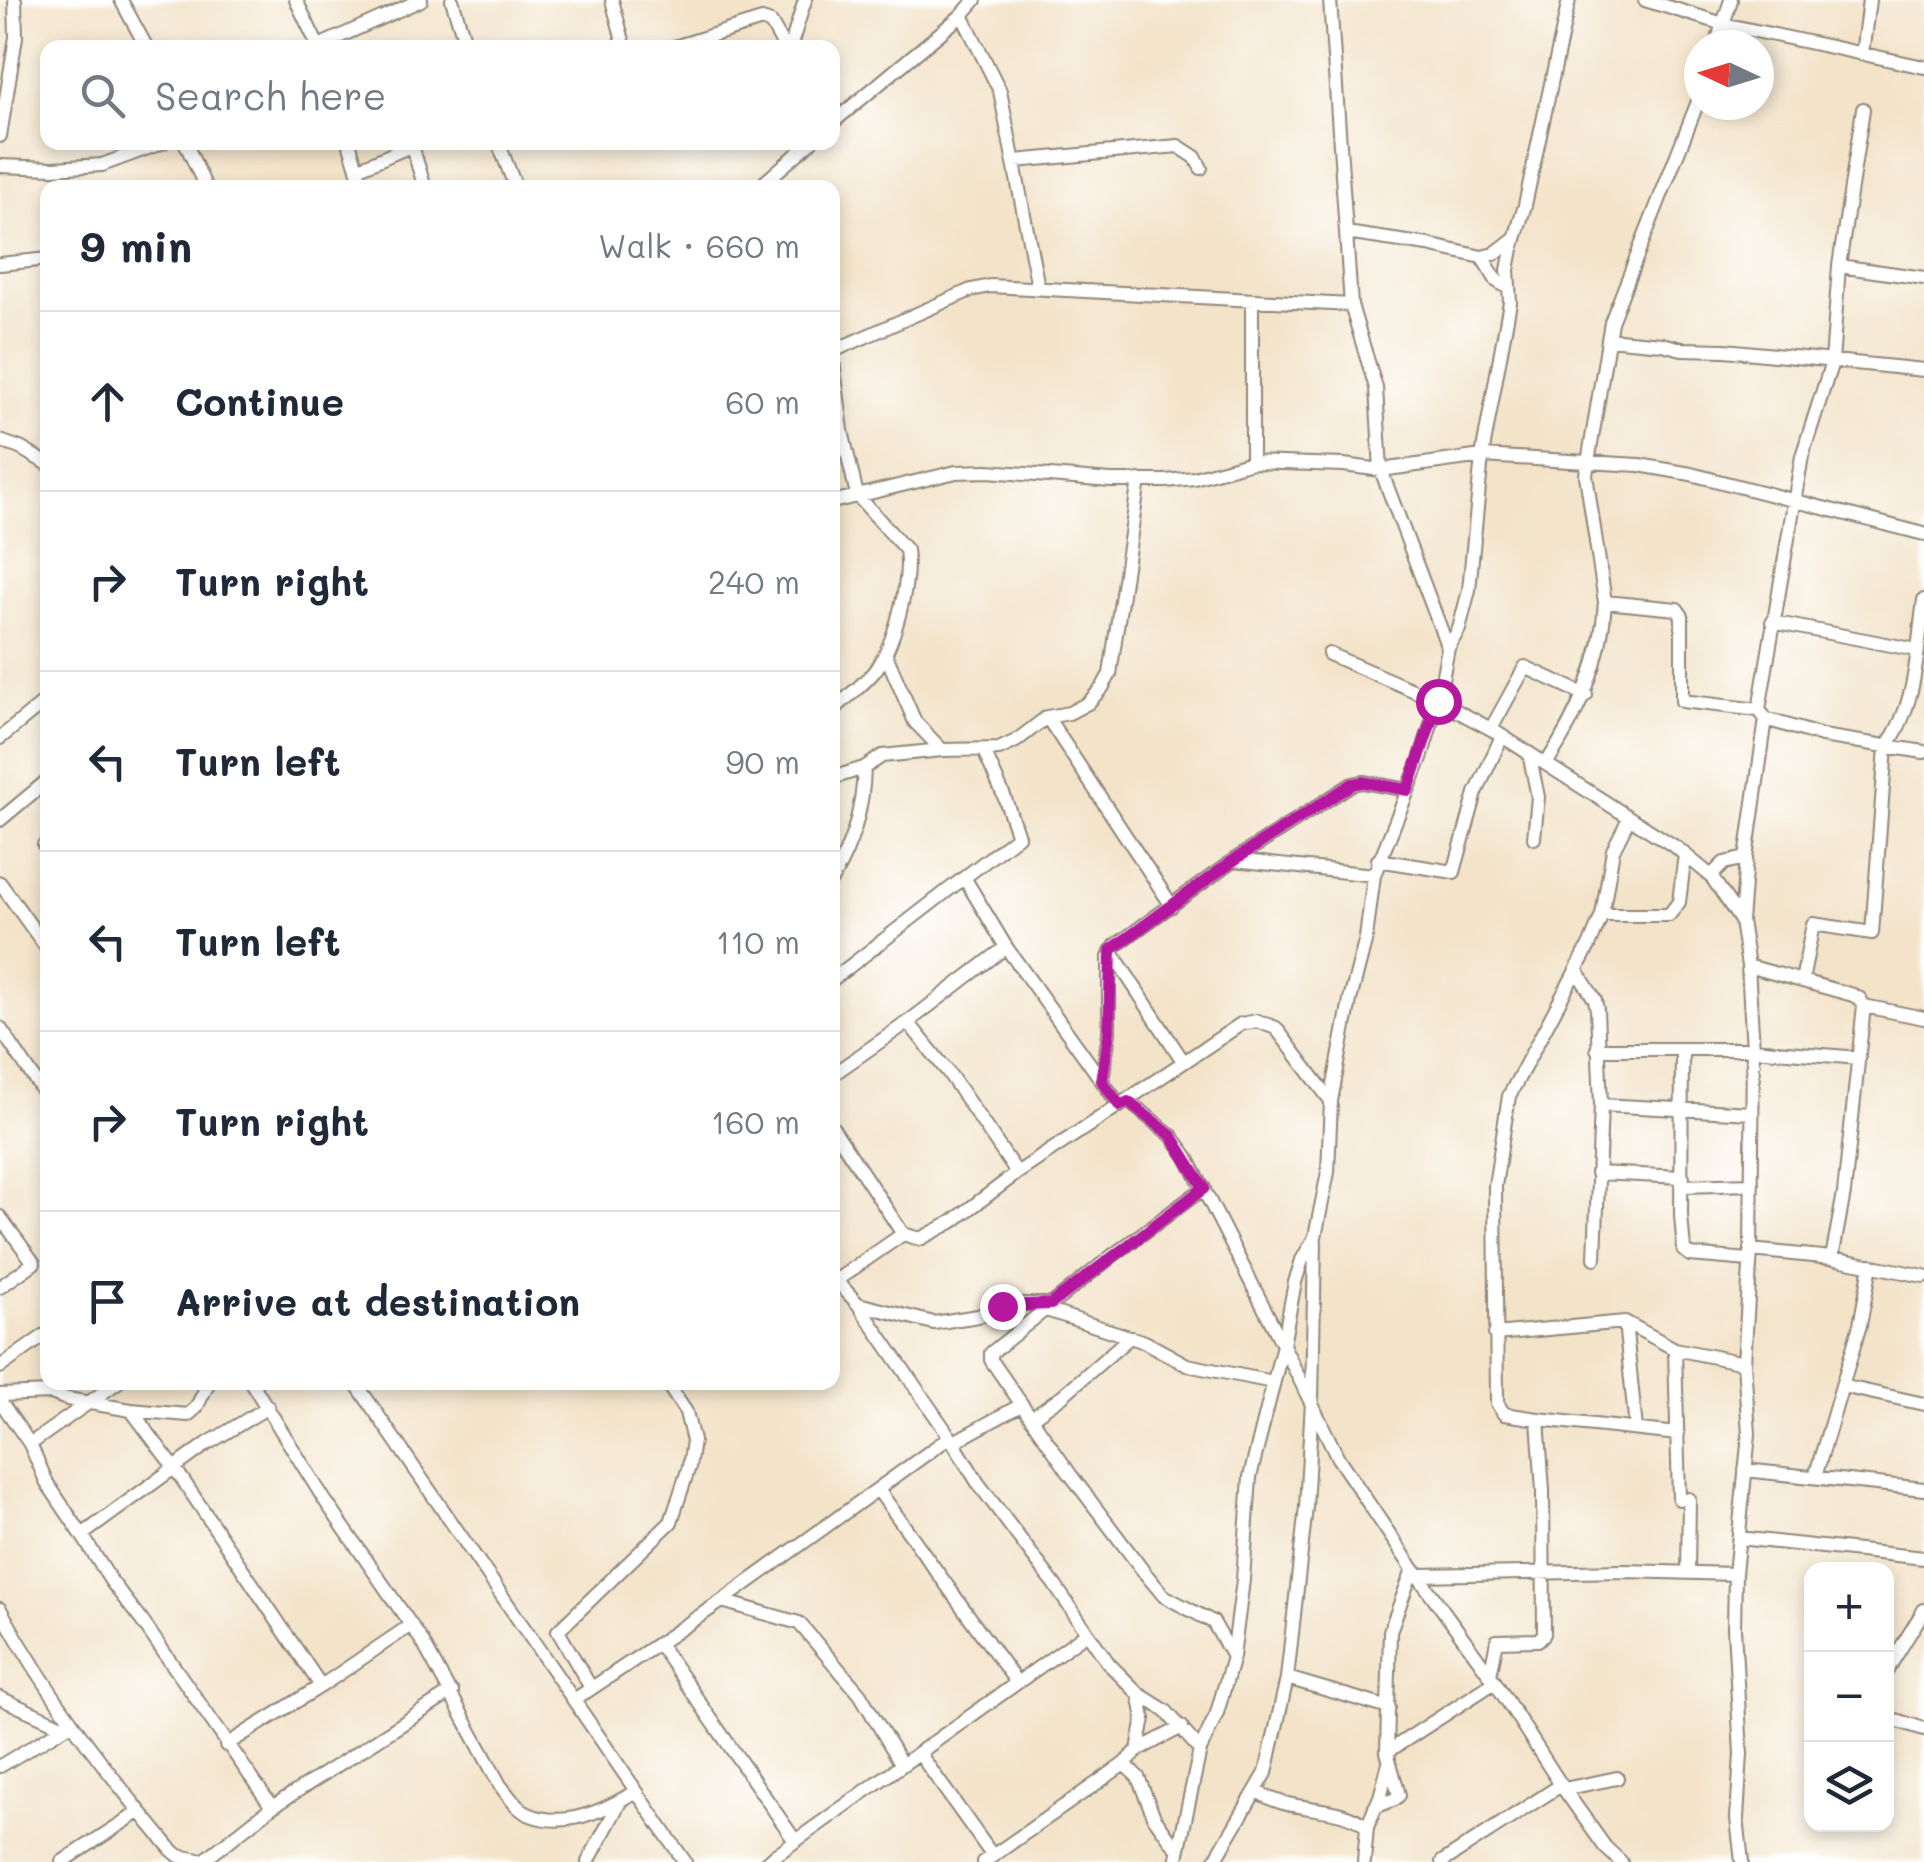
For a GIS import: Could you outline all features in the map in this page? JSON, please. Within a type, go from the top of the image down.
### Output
[{"type":"street","points":[[0,136],[6,68],[16,37],[15,0]]},
{"type":"street","points":[[121,0],[143,40]]},
{"type":"street","points":[[296,0],[314,40]]},
{"type":"street","points":[[332,40],[421,0]]},
{"type":"street","points":[[452,0],[464,40]]},
{"type":"street","points":[[612,0],[622,40]]},
{"type":"street","points":[[791,40],[805,0]]},
{"type":"street","points":[[840,116],[975,0]]},
{"type":"street","points":[[1330,0],[1350,305],[1376,388],[1381,470],[1448,648]]},
{"type":"street","points":[[1214,1862],[1266,1773],[1287,1678],[1299,1591],[1312,1400],[1315,1238],[1328,1172],[1332,1101],[1378,860],[1408,790],[1438,701],[1448,648],[1459,629],[1469,590],[1482,456],[1510,302],[1512,249],[1569,0]]},
{"type":"street","points":[[1644,0],[1723,24],[1924,67]]},
{"type":"street","points":[[1721,30],[1731,0]]},
{"type":"street","points":[[1862,54],[1870,0]]},
{"type":"street","points":[[962,15],[1000,91],[1038,287]]},
{"type":"street","points":[[697,40],[762,20],[771,23],[783,40]]},
{"type":"street","points":[[1742,1862],[1737,1818],[1741,1754],[1735,1574],[1750,1418],[1744,1362],[1753,1049],[1742,920],[1746,858],[1762,765],[1762,715],[1772,622],[1802,456],[1832,362],[1839,266],[1863,109]]},
{"type":"street","points":[[1546,764],[1586,695],[1604,622],[1606,602],[1586,461],[1611,322],[1691,120]]},
{"type":"street","points":[[1015,161],[1178,146],[1195,157],[1201,168]]},
{"type":"street","points":[[0,166],[53,168],[102,164],[141,150]]},
{"type":"street","points":[[187,150],[202,180]]},
{"type":"street","points":[[351,150],[360,180]]},
{"type":"street","points":[[357,170],[402,150]]},
{"type":"street","points":[[417,150],[423,180]]},
{"type":"street","points":[[501,150],[513,180]]},
{"type":"street","points":[[767,180],[802,150]]},
{"type":"street","points":[[778,171],[782,180]]},
{"type":"street","points":[[1346,233],[1428,244],[1482,257],[1505,248],[1518,234]]},
{"type":"street","points":[[1482,257],[1492,274],[1508,288]]},
{"type":"street","points":[[0,264],[40,260]]},
{"type":"street","points":[[1839,266],[1924,278]]},
{"type":"street","points":[[840,347],[970,290],[990,286],[1350,305]]},
{"type":"street","points":[[1252,302],[1252,462]]},
{"type":"street","points":[[1608,340],[1924,370]]},
{"type":"street","points":[[840,415],[857,495],[906,550],[906,577],[886,655],[840,704]]},
{"type":"street","points":[[0,441],[40,459]]},
{"type":"street","points":[[840,500],[956,472],[988,471],[1111,482],[1194,478],[1252,462],[1381,470],[1482,456],[1586,461],[1691,474],[1924,534]]},
{"type":"street","points":[[840,776],[864,768],[882,756],[999,749],[1047,717],[1069,713],[1088,703],[1110,674],[1139,480]]},
{"type":"street","points":[[1802,981],[1812,924],[1872,933],[1886,747],[1911,695],[1924,600]]},
{"type":"street","points":[[1606,602],[1677,609],[1682,616],[1682,700],[1762,715],[1822,736],[1924,752]]},
{"type":"street","points":[[1772,622],[1916,650]]},
{"type":"street","points":[[1329,654],[1438,701],[1497,732],[1685,854],[1712,876],[1742,920]]},
{"type":"street","points":[[886,655],[915,722],[942,750]]},
{"type":"street","points":[[1378,860],[1454,872],[1476,792],[1520,669],[1525,667],[1586,695]]},
{"type":"street","points":[[0,738],[40,706]]},
{"type":"street","points":[[1047,717],[1172,906]]},
{"type":"street","points":[[840,974],[1018,836],[984,751]]},
{"type":"street","points":[[1528,752],[1538,797],[1534,838]]},
{"type":"street","points":[[840,863],[856,830],[864,768]]},
{"type":"street","points":[[1111,950],[1234,860],[1352,784],[1363,782],[1408,790]]},
{"type":"street","points":[[0,820],[40,787]]},
{"type":"street","points":[[1629,818],[1613,850],[1602,915],[1577,971],[1508,1096],[1495,1186],[1497,1403],[1504,1414],[1678,1434]]},
{"type":"street","points":[[1602,915],[1670,914],[1679,902],[1685,854]]},
{"type":"street","points":[[1712,876],[1724,863],[1746,858]]},
{"type":"street","points":[[1234,860],[1374,875]]},
{"type":"street","points":[[966,879],[1006,947],[1102,1081],[1124,1104],[1171,1135],[1204,1188],[1338,1458],[1563,1787],[1620,1862]]},
{"type":"street","points":[[0,883],[40,939]]},
{"type":"street","points":[[840,1070],[1006,947]]},
{"type":"street","points":[[1111,950],[1182,1061]]},
{"type":"street","points":[[1102,1081],[1109,1033],[1111,950]]},
{"type":"street","points":[[1748,966],[1858,997],[1864,1006],[1844,1193],[1832,1258]]},
{"type":"street","points":[[1577,971],[1596,1004],[1601,1105],[1595,1258]]},
{"type":"street","points":[[1864,1006],[1924,1018]]},
{"type":"street","points":[[908,1022],[948,1072],[1016,1173]]},
{"type":"street","points":[[840,1138],[902,1234],[915,1239],[927,1237],[1016,1173],[1241,1024],[1267,1022],[1276,1028],[1332,1101]]},
{"type":"street","points":[[0,1028],[40,1088]]},
{"type":"street","points":[[1597,1049],[1753,1049],[1859,1058]]},
{"type":"street","points":[[1682,1050],[1681,1215],[1683,1248],[1687,1254],[1832,1258],[1924,1276]]},
{"type":"street","points":[[1601,1105],[1752,1113]]},
{"type":"street","points":[[1596,1173],[1752,1184]]},
{"type":"street","points":[[1204,1188],[991,1354],[993,1366],[1070,1474],[1164,1596],[1214,1622],[1233,1657]]},
{"type":"street","points":[[0,1217],[34,1262]]},
{"type":"street","points":[[840,1275],[902,1234]]},
{"type":"street","points":[[1176,1862],[1200,1750],[1217,1713],[1233,1657],[1250,1476],[1284,1346],[1295,1282],[1315,1238]]},
{"type":"street","points":[[0,1287],[40,1258]]},
{"type":"street","points":[[1815,1477],[1860,1325],[1871,1265]]},
{"type":"street","points":[[840,1283],[978,1483],[1110,1664],[1139,1694],[1182,1727],[1200,1750]]},
{"type":"street","points":[[858,1304],[934,1323],[978,1316],[1011,1304],[1049,1307],[1130,1337],[1188,1365],[1273,1382]]},
{"type":"street","points":[[1496,1334],[1626,1322],[1676,1349],[1744,1362]]},
{"type":"street","points":[[1626,1322],[1636,1429]]},
{"type":"street","points":[[1031,1418],[1130,1337]]},
{"type":"street","points":[[0,1366],[40,1338]]},
{"type":"street","points":[[1676,1349],[1688,1574]]},
{"type":"street","points":[[1842,1386],[1924,1404]]},
{"type":"street","points":[[30,1444],[109,1390]]},
{"type":"street","points":[[205,1390],[188,1415],[92,1404],[51,1393],[0,1398],[30,1444],[47,1483],[110,1581],[272,1808]]},
{"type":"street","points":[[256,1390],[452,1692],[500,1784],[526,1813],[576,1818],[595,1813],[636,1790]]},
{"type":"street","points":[[361,1390],[685,1862]]},
{"type":"street","points":[[591,1688],[558,1631],[671,1522],[694,1441],[686,1412],[671,1390]]},
{"type":"street","points":[[574,1700],[952,1440],[1022,1404]]},
{"type":"street","points":[[82,1535],[208,1444],[268,1407]]},
{"type":"street","points":[[131,1410],[176,1470],[321,1686]]},
{"type":"street","points":[[1388,1757],[1492,1679],[1497,1641],[1542,1639],[1545,1574],[1538,1419]]},
{"type":"street","points":[[1745,1470],[1924,1489]]},
{"type":"street","points":[[879,1491],[1017,1682]]},
{"type":"street","points":[[1738,1538],[1924,1558]]},
{"type":"street","points":[[1415,1572],[1735,1574]]},
{"type":"street","points":[[1364,1862],[1367,1827],[1376,1807],[1396,1800],[1399,1794],[1388,1757],[1391,1624],[1415,1572]]},
{"type":"street","points":[[722,1601],[799,1623],[860,1694],[902,1765]]},
{"type":"street","points":[[0,1610],[68,1725],[171,1849],[179,1856],[203,1861],[272,1808],[452,1692]]},
{"type":"street","points":[[1894,1659],[1924,1610]]},
{"type":"street","points":[[226,1745],[410,1625]]},
{"type":"street","points":[[766,1862],[1087,1633]]},
{"type":"street","points":[[658,1644],[794,1840]]},
{"type":"street","points":[[1287,1678],[1389,1708]]},
{"type":"street","points":[[1138,1750],[1144,1718],[1139,1694]]},
{"type":"street","points":[[0,1698],[68,1725]]},
{"type":"street","points":[[1894,1720],[1924,1729]]},
{"type":"street","points":[[0,1766],[68,1725]]},
{"type":"street","points":[[919,1753],[988,1859],[1124,1764],[1138,1750],[1182,1727]]},
{"type":"street","points":[[1124,1764],[1138,1777],[1161,1827],[1174,1845],[1178,1844]]},
{"type":"street","points":[[1442,1862],[1563,1787],[1617,1778]]},
{"type":"street","points":[[1256,1790],[1268,1799],[1355,1818],[1367,1827]]},
{"type":"street","points":[[588,1862],[621,1800]]},
{"type":"street","points":[[62,1862],[139,1812]]},
{"type":"route","points":[[1002,1306],[1051,1304],[1204,1188],[1171,1135],[1128,1102],[1120,1106],[1102,1081],[1109,1033],[1111,950],[1234,860],[1352,784],[1363,782],[1408,790],[1438,701]]}]
